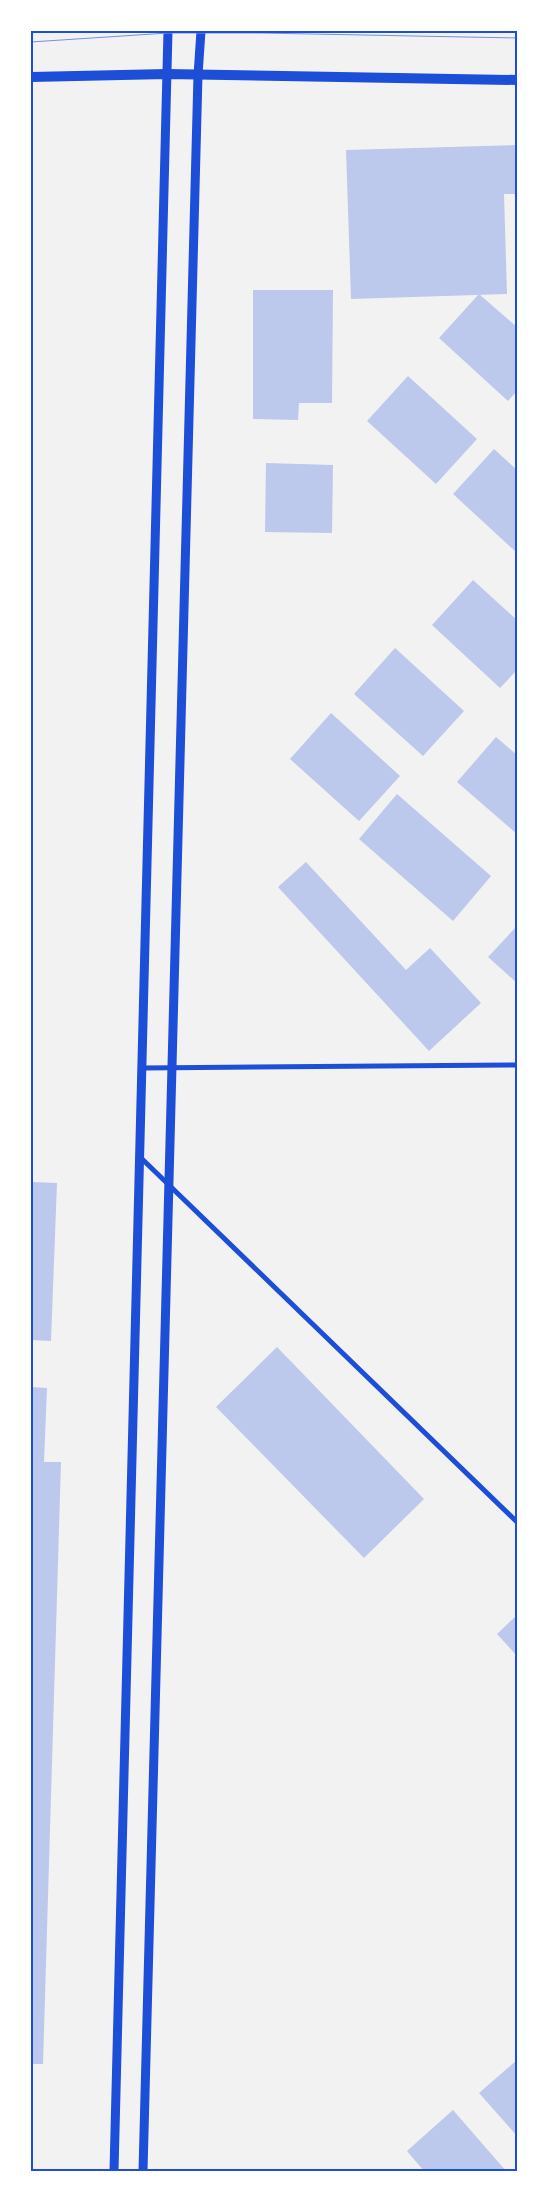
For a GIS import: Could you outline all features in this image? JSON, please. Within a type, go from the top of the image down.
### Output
[{"type":"main road","points":[[31,77],[167,74],[517,80]]},
{"type":"street","points":[[114,2171],[168,31]]},
{"type":"street","points":[[144,2171],[198,75],[201,31]]},
{"type":"street","points":[[143,1068],[517,1065]]},
{"type":"street","points":[[140,1157],[517,1522]]},
{"type":"building","points":[[517,145],[517,194],[504,194],[507,294],[351,299],[346,150]]},
{"type":"building","points":[[253,290],[333,290],[332,403],[299,403],[298,420],[253,419]]},
{"type":"building","points":[[479,294],[517,327],[517,391],[508,401],[439,338]]},
{"type":"building","points":[[408,376],[477,439],[436,484],[367,421]]},
{"type":"building","points":[[494,449],[517,470],[517,553],[453,494]]},
{"type":"building","points":[[266,463],[333,465],[332,533],[265,532]]},
{"type":"building","points":[[473,580],[517,620],[517,670],[500,688],[432,625]]},
{"type":"building","points":[[395,648],[464,711],[423,756],[354,694]]},
{"type":"building","points":[[331,713],[400,776],[359,821],[290,759]]},
{"type":"building","points":[[496,737],[517,755],[517,834],[457,782]]},
{"type":"building","points":[[397,794],[491,876],[453,921],[359,839]]},
{"type":"building","points":[[306,862],[406,970],[430,948],[481,1003],[429,1051],[278,887]]},
{"type":"building","points":[[517,926],[517,983],[488,957]]},
{"type":"building","points":[[31,1182],[57,1183],[51,1341],[31,1340]]},
{"type":"building","points":[[277,1347],[424,1499],[364,1558],[216,1407]]},
{"type":"building","points":[[31,1387],[47,1388],[44,1462],[61,1462],[43,2064],[31,2064]]},
{"type":"building","points":[[517,1615],[517,1656],[497,1634]]},
{"type":"building","points":[[517,2060],[517,2136],[479,2093]]},
{"type":"building","points":[[453,2110],[506,2171],[424,2171],[407,2151]]},
{"type":"tram line","points":[[31,42],[168,33],[517,38]]}]
